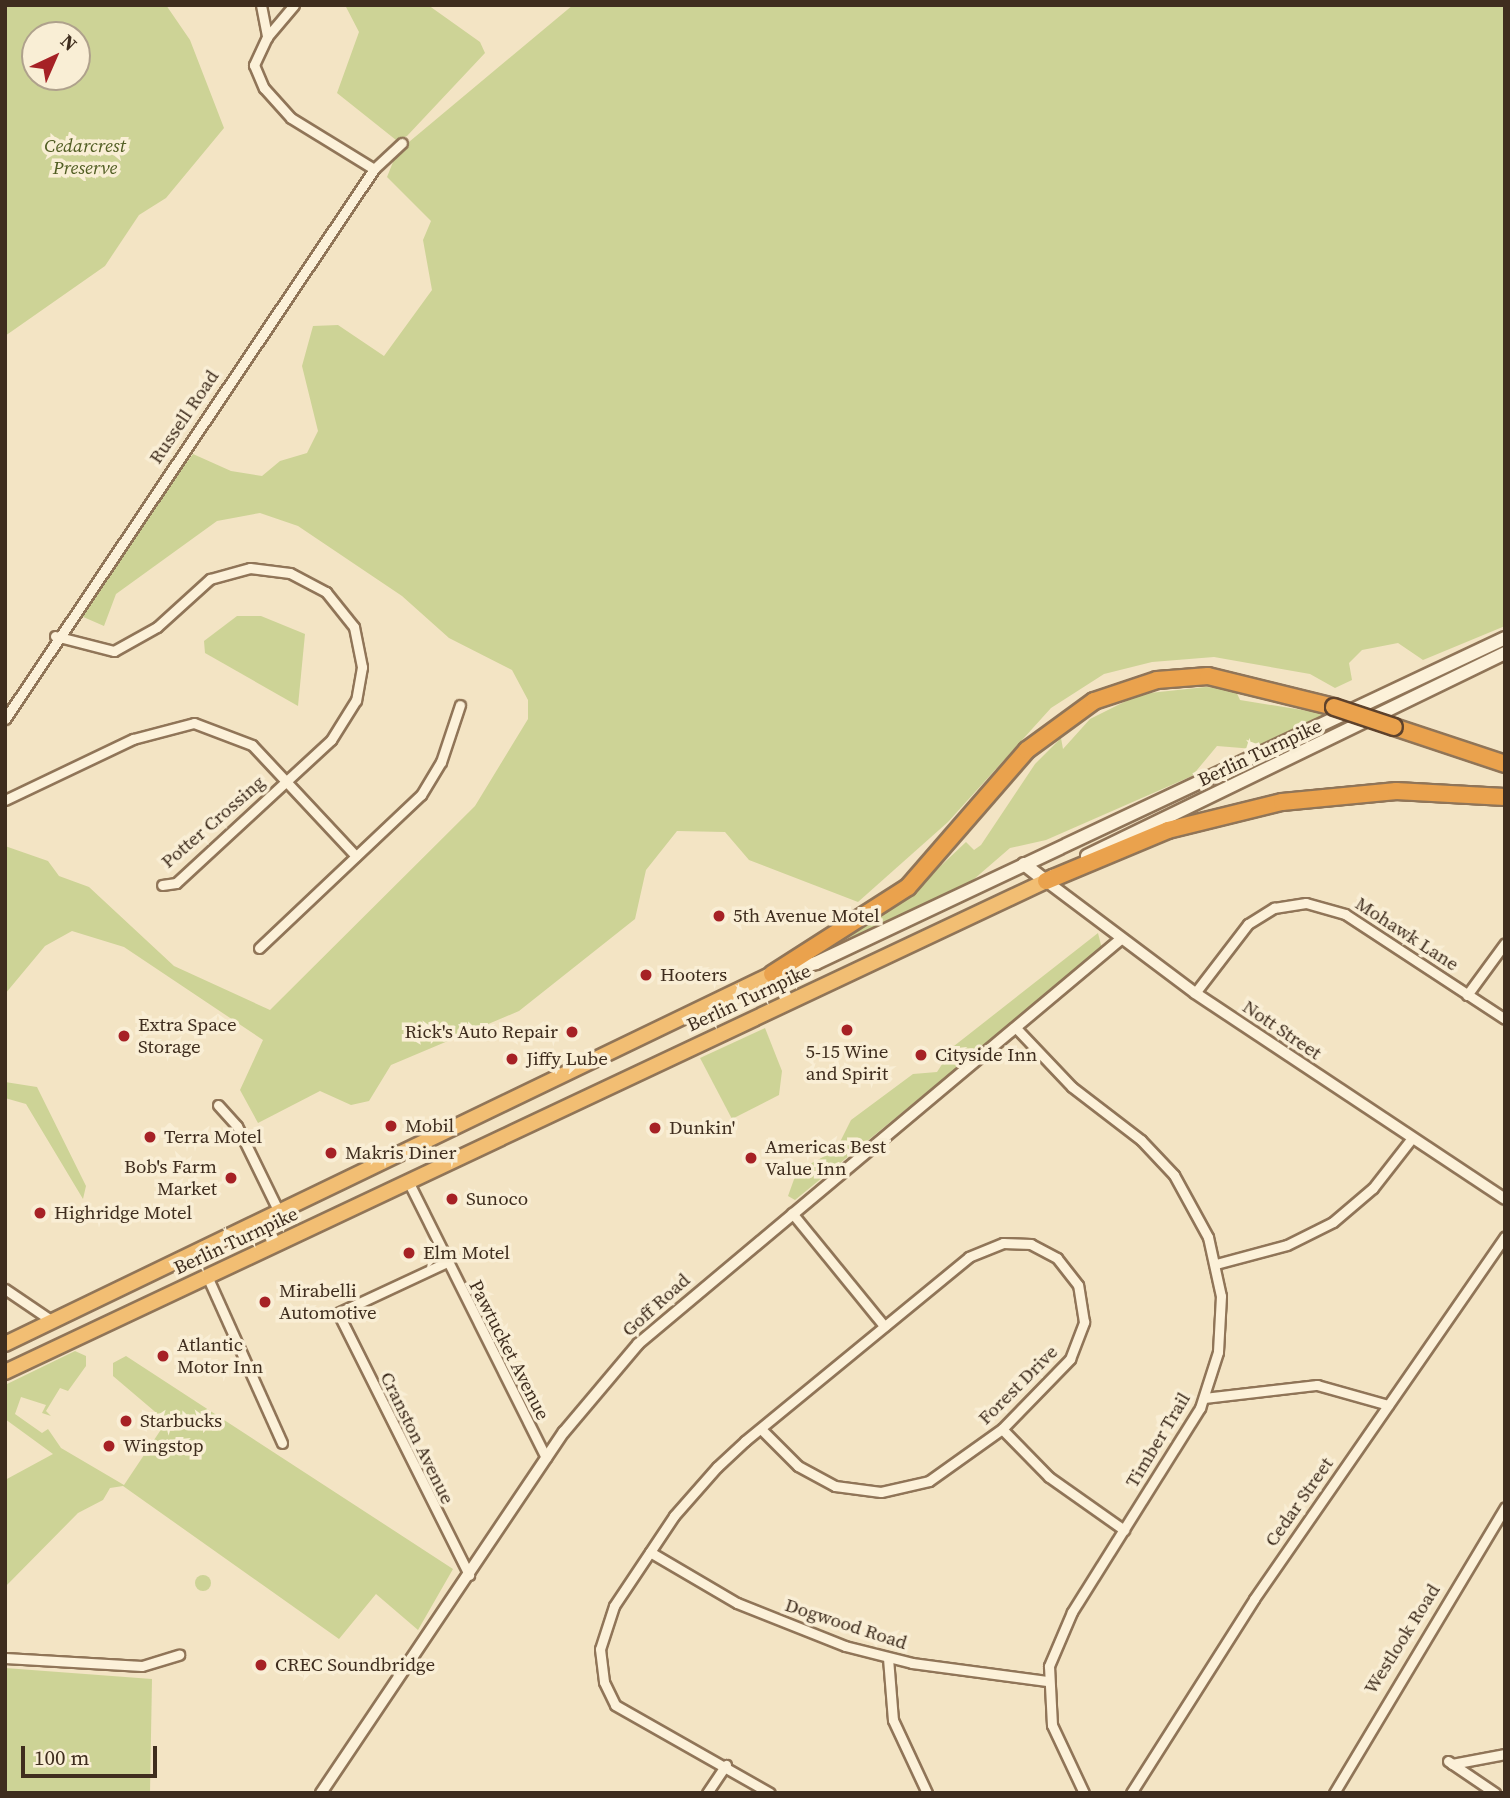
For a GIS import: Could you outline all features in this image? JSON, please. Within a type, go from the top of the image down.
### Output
[{"type":"highway","points":[[772,974],[908,887],[1027,750],[1094,701],[1157,680],[1208,677],[1334,707],[1505,764]]},
{"type":"highway","points":[[1046,881],[1175,828],[1282,802],[1379,791],[1505,797]]},
{"type":"highway","name":"Berlin Turnpike","points":[[5,1372],[1046,881]]},
{"type":"highway","name":"Berlin Turnpike","points":[[5,1344],[397,1158],[772,974]]},
{"type":"highway","points":[[397,1158],[408,1181]]},
{"type":"highway","points":[[52,1321],[78,1338]]},
{"type":"main road","name":"Berlin Turnpike","points":[[772,974],[816,963],[1505,638]]},
{"type":"main road","name":"Berlin Turnpike","points":[[1046,881],[1505,653]]},
{"type":"main road","points":[[1024,864],[1046,881]]},
{"type":"street","points":[[261,5],[267,37]]},
{"type":"street","points":[[294,5],[267,37],[254,65],[264,88],[291,118],[374,169]]},
{"type":"street","name":"Russell Road","points":[[5,719],[55,636],[374,169],[402,143]]},
{"type":"street","name":"Potter Crossing","points":[[55,636],[114,651],[157,627],[210,579],[250,568],[290,573],[326,592],[354,627],[362,667],[356,700],[331,740],[176,883],[162,885]]},
{"type":"street","points":[[259,948],[421,795],[441,762],[460,705]]},
{"type":"street","points":[[5,800],[132,739],[194,723],[252,745],[356,856]]},
{"type":"street","name":"Nott Street","points":[[1046,881],[1195,993],[1505,1199]]},
{"type":"street","name":"Mohawk Lane","points":[[1195,993],[1248,923],[1274,908],[1306,903],[1345,914],[1505,1019]]},
{"type":"street","name":"Goff Road","points":[[321,1793],[546,1458],[641,1340],[1121,939]]},
{"type":"street","points":[[1467,995],[1505,943]]},
{"type":"street","name":"Timber Trail","points":[[1016,1028],[1066,1082],[1166,1165],[1195,1208],[1216,1264],[1220,1336],[1204,1398],[1063,1628],[1047,1681],[1057,1742],[1083,1793]]},
{"type":"street","points":[[218,1105],[237,1126],[280,1214]]},
{"type":"street","points":[[1216,1264],[1292,1243],[1333,1222],[1373,1188],[1412,1138]]},
{"type":"street","name":"Pawtucket Avenue","points":[[408,1181],[445,1262],[546,1458]]},
{"type":"street","points":[[792,1213],[884,1326]]},
{"type":"street","name":"Cedar Street","points":[[1131,1793],[1388,1405],[1505,1237]]},
{"type":"street","name":"Forest Drive","points":[[761,1429],[818,1479],[881,1492],[935,1478],[1002,1429],[1060,1371],[1081,1337],[1080,1292],[1057,1258],[1021,1242],[987,1247],[884,1326],[761,1429],[701,1483],[650,1552],[604,1629],[606,1687],[631,1718],[726,1765],[770,1793]]},
{"type":"street","name":"Cranston Avenue","points":[[445,1262],[338,1313],[469,1575]]},
{"type":"street","points":[[207,1276],[282,1443]]},
{"type":"street","points":[[5,1289],[52,1321]]},
{"type":"street","points":[[1204,1398],[1317,1385],[1388,1405]]},
{"type":"street","points":[[1002,1429],[1054,1481],[1124,1530]]},
{"type":"street","name":"Westlook Road","points":[[1334,1793],[1505,1507]]},
{"type":"street","name":"Dogwood Road","points":[[650,1552],[759,1613],[888,1658],[1047,1681]]},
{"type":"street","points":[[5,1658],[152,1666],[179,1654]]},
{"type":"street","points":[[888,1658],[893,1720],[927,1793]]},
{"type":"street","points":[[1495,1793],[1450,1763],[1505,1754]]},
{"type":"street","points":[[707,1793],[726,1765]]},
{"type":"green space","name":"Cedarcrest Preserve","points":[[5,5],[166,5],[190,40],[224,128],[166,198],[139,215],[105,266],[5,336]]},
{"type":"green space","points":[[345,5],[428,5],[480,42],[485,53],[407,136],[396,140],[337,93],[359,32]]},
{"type":"green space","points":[[573,5],[1505,5],[1505,626],[1423,660],[1398,643],[1362,650],[1349,663],[1352,680],[1335,688],[1310,674],[1214,657],[1152,662],[1104,674],[1051,708],[948,822],[858,902],[749,860],[725,832],[677,831],[646,870],[635,919],[519,1011],[391,1065],[369,1101],[351,1105],[320,1091],[258,1123],[240,1090],[263,1040],[124,947],[72,931],[45,946],[5,994],[5,846],[48,861],[59,876],[89,887],[174,966],[270,1010],[475,806],[528,719],[528,700],[512,670],[449,638],[402,596],[298,526],[260,513],[217,521],[116,594],[104,626],[81,616],[108,567],[193,454],[231,471],[262,476],[280,461],[307,453],[318,431],[302,366],[313,326],[338,325],[384,356],[432,290],[423,240],[431,221],[387,177],[397,152]]},
{"type":"green space","points":[[237,616],[261,616],[305,634],[298,706],[205,653],[204,641]]},
{"type":"green space","points":[[1206,687],[1235,689],[1240,700],[1333,715],[1254,749],[1217,746],[1192,776],[1046,840],[1010,848],[966,886],[831,950],[911,894],[966,842],[974,850],[981,845],[1035,764],[1061,738],[1063,749],[1090,719],[1140,694]]},
{"type":"green space","points":[[1098,933],[1102,949],[795,1200],[788,1196],[797,1171],[836,1150],[851,1120],[913,1074],[937,1072],[954,1046]]},
{"type":"green space","points":[[765,1028],[782,1071],[779,1095],[732,1119],[700,1058]]},
{"type":"green space","points":[[5,1082],[37,1087],[86,1186],[83,1199],[26,1104],[5,1098]]},
{"type":"green space","points":[[75,1351],[86,1356],[86,1366],[68,1391],[60,1388],[46,1411],[51,1416],[42,1413],[46,1405],[21,1397],[15,1414],[42,1433],[48,1429],[61,1448],[124,1485],[170,1416],[160,1416],[113,1376],[113,1363],[126,1356],[453,1569],[418,1630],[376,1594],[339,1639],[123,1486],[110,1488],[103,1500],[78,1513],[5,1587],[5,1480],[53,1454],[5,1419],[5,1385]]},
{"type":"green space","points":[[200,1575],[206,1575],[211,1583],[209,1589],[200,1591],[195,1586],[195,1580]]},
{"type":"green space","points":[[5,1668],[152,1679],[150,1793],[5,1793]]},
{"type":"place","name":"5th Avenue Motel","points":[[719,916]]},
{"type":"place","name":"Hooters","points":[[646,975]]},
{"type":"place","name":"5-15 Wine and Spirit","points":[[847,1030]]},
{"type":"place","name":"Rick's Auto Repair","points":[[572,1032]]},
{"type":"place","name":"Extra Space Storage","points":[[124,1036]]},
{"type":"place","name":"Cityside Inn","points":[[921,1055]]},
{"type":"place","name":"Jiffy Lube","points":[[512,1059]]},
{"type":"place","name":"Mobil","points":[[391,1126]]},
{"type":"place","name":"Dunkin'","points":[[655,1128]]},
{"type":"place","name":"Terra Motel","points":[[150,1137]]},
{"type":"place","name":"Makris Diner","points":[[331,1153]]},
{"type":"place","name":"Americas Best Value Inn","points":[[751,1158]]},
{"type":"place","name":"Bob's Farm Market","points":[[231,1178]]},
{"type":"place","name":"Sunoco","points":[[452,1199]]},
{"type":"place","name":"Highridge Motel","points":[[40,1213]]},
{"type":"place","name":"Elm Motel","points":[[409,1253]]},
{"type":"place","name":"Mirabelli Automotive","points":[[265,1302]]},
{"type":"place","name":"Atlantic Motor Inn","points":[[163,1356]]},
{"type":"place","name":"Starbucks","points":[[126,1421]]},
{"type":"place","name":"Wingstop","points":[[109,1446]]},
{"type":"place","name":"CREC Soundbridge","points":[[261,1665]]}]
